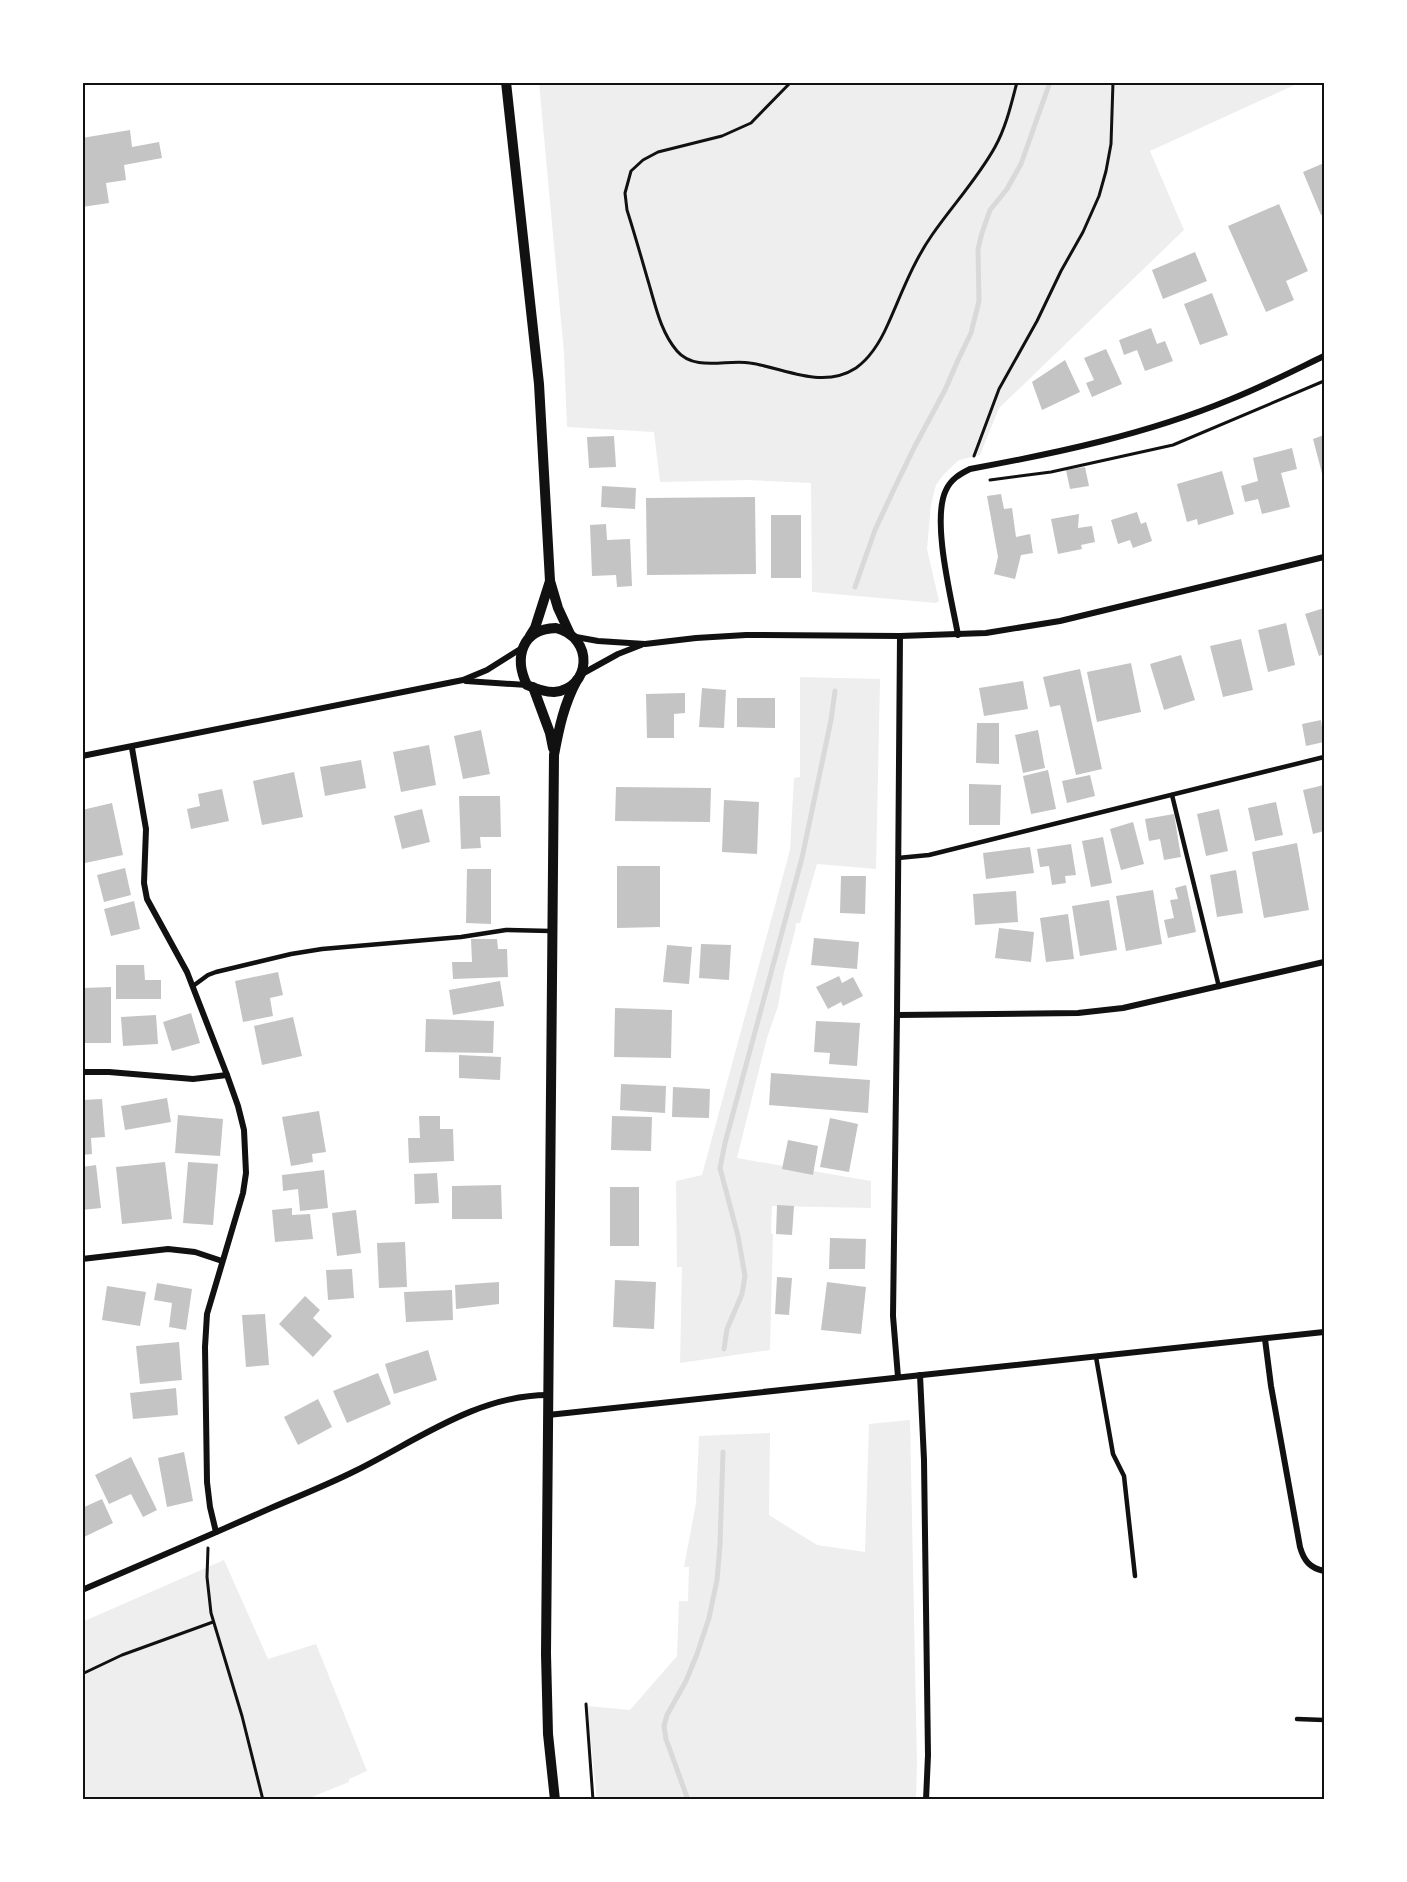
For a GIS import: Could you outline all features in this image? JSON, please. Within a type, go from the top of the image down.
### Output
[{"type":"street","points":[[506,82],[538,372],[550,581],[558,608],[584,656],[584,664],[566,704],[554,755]]},
{"type":"street","points":[[958,635],[940,530],[940,510],[946,490],[956,476],[970,469],[1094,443],[1155,427],[1230,400],[1324,356]]},
{"type":"street","points":[[82,756],[132,748],[463,680],[487,670],[513,654],[534,634],[548,628],[556,628],[572,635],[598,641],[645,644],[746,635],[958,635],[1025,628],[1060,621],[1324,557]]},
{"type":"street","points":[[550,581],[535,628],[526,643],[520,664],[522,675],[530,686],[550,733],[554,755],[546,1695],[551,1776],[555,1800]]},
{"type":"street","points":[[898,1377],[893,1316],[900,636]]},
{"type":"street","points":[[463,680],[530,686],[552,692],[561,691],[618,654],[645,644]]},
{"type":"street","points":[[132,748],[146,829],[144,883],[147,899],[193,986],[238,1106],[244,1130],[246,1173],[238,1214],[211,1298],[206,1328],[207,1482],[216,1532]]},
{"type":"street","points":[[897,1015],[1078,1013],[1123,1008],[1324,962]]},
{"type":"street","points":[[82,1072],[193,1079],[227,1075]]},
{"type":"street","points":[[82,1258],[168,1249],[195,1252],[222,1262]]},
{"type":"street","points":[[548,1415],[1324,1332]]},
{"type":"street","points":[[1265,1339],[1271,1386],[1300,1548],[1303,1558],[1310,1566],[1324,1571]]},
{"type":"street","points":[[920,1375],[924,1471],[928,1755],[926,1800]]},
{"type":"street","points":[[82,1590],[354,1472],[431,1430],[472,1412],[509,1398],[548,1395]]},
{"type":"lane","points":[[898,858],[928,855],[1324,758]]},
{"type":"lane","points":[[1172,795],[1219,987]]},
{"type":"lane","points":[[193,986],[216,972],[291,954],[391,942],[461,937],[506,930],[553,931]]},
{"type":"lane","points":[[1096,1357],[1113,1454],[1124,1476],[1135,1576]]},
{"type":"lane","points":[[1297,1719],[1324,1720]]},
{"type":"path","points":[[791,82],[751,123],[722,136],[658,152],[643,160],[631,171],[625,193],[627,210],[663,331],[679,353],[695,361],[711,364],[750,363],[804,376],[823,378],[856,368],[872,353],[930,237],[994,149],[1004,130],[1017,82]]},
{"type":"path","points":[[970,469],[999,389],[1037,321],[1099,196],[1111,144],[1113,82]]},
{"type":"path","points":[[990,480],[1051,472],[1173,445],[1324,381]]},
{"type":"path","points":[[209,1535],[207,1577],[211,1613],[242,1716],[262,1800]]},
{"type":"path","points":[[82,1674],[122,1655],[213,1622]]},
{"type":"path","points":[[586,1704],[593,1800]]},
{"type":"shaded area","points":[[539,83],[1299,83],[1150,151],[1184,230],[999,408],[980,455],[959,460],[936,485],[931,505],[927,549],[939,601],[936,603],[812,592],[811,483],[749,480],[660,482],[654,432],[567,427],[564,353]]},
{"type":"shaded area","points":[[800,677],[880,679],[876,869],[817,864],[800,923],[796,923],[778,1006],[767,1038],[737,1158],[871,1181],[871,1208],[772,1206],[770,1350],[680,1363],[682,1267],[677,1267],[676,1181],[702,1175],[790,850],[794,778],[800,777]]},
{"type":"shaded area","points":[[910,1420],[916,1799],[597,1799],[587,1706],[630,1710],[677,1656],[679,1601],[688,1601],[689,1567],[684,1567],[696,1503],[699,1436],[770,1433],[769,1515],[817,1545],[865,1552],[869,1424]]},
{"type":"shaded area","points":[[224,1560],[268,1659],[316,1644],[367,1771],[349,1779],[349,1782],[307,1799],[83,1799],[82,1622]]},
{"type":"building","points":[[130,130],[132,147],[159,142],[162,158],[124,165],[126,180],[106,183],[109,203],[82,207],[82,138]]},
{"type":"building","points":[[1324,163],[1324,213],[1321,215],[1303,172]]},
{"type":"building","points":[[1279,204],[1308,271],[1286,281],[1294,300],[1266,312],[1228,226]]},
{"type":"building","points":[[1195,252],[1207,281],[1163,299],[1152,270]]},
{"type":"building","points":[[1212,293],[1228,335],[1200,345],[1184,304]]},
{"type":"building","points":[[1151,328],[1157,344],[1165,341],[1173,361],[1145,371],[1137,350],[1124,355],[1119,340]]},
{"type":"building","points":[[1106,349],[1122,384],[1092,397],[1086,383],[1094,380],[1084,358]]},
{"type":"building","points":[[1065,360],[1080,392],[1042,410],[1032,382]]},
{"type":"building","points":[[1324,435],[1324,481],[1313,439]]},
{"type":"building","points":[[614,436],[616,467],[589,468],[587,437]]},
{"type":"building","points":[[1292,448],[1297,469],[1281,473],[1290,507],[1262,514],[1258,499],[1245,502],[1241,486],[1258,481],[1253,458]]},
{"type":"building","points":[[1085,467],[1089,486],[1070,489],[1066,470]]},
{"type":"building","points":[[1222,471],[1234,514],[1198,525],[1197,519],[1187,522],[1177,484]]},
{"type":"building","points":[[602,486],[636,488],[635,509],[601,507]]},
{"type":"building","points":[[1001,494],[1004,509],[1012,508],[1016,537],[1030,534],[1033,553],[1021,555],[1015,579],[994,574],[998,557],[987,496]]},
{"type":"building","points":[[755,497],[756,574],[647,575],[646,498]]},
{"type":"building","points":[[1137,512],[1141,524],[1146,522],[1152,541],[1133,548],[1130,540],[1118,544],[1111,520]]},
{"type":"building","points":[[1079,514],[1078,528],[1092,526],[1095,542],[1081,545],[1082,549],[1058,554],[1051,519]]},
{"type":"building","points":[[771,515],[801,515],[801,578],[771,578]]},
{"type":"building","points":[[606,524],[607,540],[630,539],[632,586],[617,587],[616,575],[592,576],[590,525]]},
{"type":"building","points":[[1324,608],[1324,654],[1319,656],[1305,614]]},
{"type":"building","points":[[1286,623],[1295,665],[1268,672],[1258,630]]},
{"type":"building","points":[[1241,639],[1253,690],[1223,697],[1210,646]]},
{"type":"building","points":[[1181,655],[1195,700],[1164,710],[1150,664]]},
{"type":"building","points":[[1131,663],[1141,712],[1097,722],[1087,672]]},
{"type":"building","points":[[1080,669],[1102,769],[1076,775],[1060,705],[1050,707],[1043,677]]},
{"type":"building","points":[[1023,681],[1028,709],[984,716],[979,688]]},
{"type":"building","points":[[702,688],[726,690],[724,728],[699,727]]},
{"type":"building","points":[[685,693],[685,713],[674,714],[674,738],[647,738],[646,694]]},
{"type":"building","points":[[737,698],[775,698],[775,728],[737,727]]},
{"type":"building","points":[[1321,720],[1324,742],[1306,746],[1302,724]]},
{"type":"building","points":[[977,723],[999,723],[999,764],[976,763]]},
{"type":"building","points":[[481,730],[490,774],[463,779],[454,736]]},
{"type":"building","points":[[1038,730],[1045,768],[1023,773],[1015,735]]},
{"type":"building","points":[[429,745],[436,785],[401,792],[393,752]]},
{"type":"building","points":[[361,760],[366,788],[325,796],[320,767]]},
{"type":"building","points":[[1048,770],[1056,809],[1031,814],[1023,776]]},
{"type":"building","points":[[294,772],[303,817],[262,825],[253,781]]},
{"type":"building","points":[[1090,775],[1095,796],[1067,803],[1062,781]]},
{"type":"building","points":[[969,784],[1001,785],[1000,825],[969,825]]},
{"type":"building","points":[[1324,785],[1324,831],[1313,834],[1303,790]]},
{"type":"building","points":[[616,787],[711,788],[710,822],[615,821]]},
{"type":"building","points":[[222,789],[229,821],[191,829],[187,809],[200,806],[198,794]]},
{"type":"building","points":[[459,796],[500,796],[501,837],[480,837],[481,848],[461,849]]},
{"type":"building","points":[[724,800],[759,802],[757,854],[722,852]]},
{"type":"building","points":[[1276,802],[1283,835],[1255,841],[1248,808]]},
{"type":"building","points":[[112,803],[123,855],[85,863],[82,851],[82,810]]},
{"type":"building","points":[[422,809],[430,842],[402,849],[394,816]]},
{"type":"building","points":[[1219,809],[1228,851],[1206,856],[1197,814]]},
{"type":"building","points":[[1174,814],[1181,857],[1164,860],[1160,839],[1149,841],[1145,819]]},
{"type":"building","points":[[1133,822],[1144,864],[1121,870],[1110,829]]},
{"type":"building","points":[[1103,837],[1112,883],[1091,887],[1082,841]]},
{"type":"building","points":[[1297,843],[1309,910],[1264,918],[1252,852]]},
{"type":"building","points":[[1071,844],[1076,875],[1065,876],[1066,883],[1052,885],[1049,866],[1040,867],[1037,849]]},
{"type":"building","points":[[1030,847],[1034,873],[986,879],[983,853]]},
{"type":"building","points":[[617,866],[660,866],[660,927],[617,928]]},
{"type":"building","points":[[125,868],[131,895],[104,902],[97,875]]},
{"type":"building","points":[[467,869],[491,869],[491,924],[466,923]]},
{"type":"building","points":[[1236,870],[1243,913],[1217,917],[1210,875]]},
{"type":"building","points":[[841,876],[866,876],[865,914],[840,913]]},
{"type":"building","points":[[1186,885],[1196,932],[1168,938],[1164,920],[1174,918],[1170,900],[1178,899],[1175,888]]},
{"type":"building","points":[[1153,890],[1162,944],[1126,951],[1116,896]]},
{"type":"building","points":[[1016,891],[1018,922],[975,925],[973,894]]},
{"type":"building","points":[[1109,900],[1117,950],[1080,956],[1072,906]]},
{"type":"building","points":[[134,901],[140,929],[111,936],[104,909]]},
{"type":"building","points":[[1068,914],[1074,959],[1046,962],[1040,918]]},
{"type":"building","points":[[999,928],[1034,932],[1031,962],[995,958]]},
{"type":"building","points":[[814,938],[859,942],[857,969],[811,965]]},
{"type":"building","points":[[471,939],[497,939],[498,949],[507,949],[508,977],[453,979],[452,962],[472,962]]},
{"type":"building","points":[[701,944],[731,945],[729,980],[699,978]]},
{"type":"building","points":[[667,945],[692,947],[689,984],[663,982]]},
{"type":"building","points":[[116,965],[144,965],[145,980],[161,980],[161,999],[116,999]]},
{"type":"building","points":[[278,972],[283,995],[270,998],[273,1016],[243,1022],[235,981]]},
{"type":"building","points":[[839,976],[842,983],[853,977],[863,996],[843,1006],[841,1002],[828,1009],[816,987]]},
{"type":"building","points":[[500,981],[504,1006],[453,1015],[449,990]]},
{"type":"building","points":[[111,987],[111,1043],[82,1043],[82,988]]},
{"type":"building","points":[[615,1008],[672,1010],[671,1058],[614,1057]]},
{"type":"building","points":[[191,1013],[200,1043],[172,1051],[163,1022]]},
{"type":"building","points":[[156,1015],[158,1044],[123,1046],[121,1017]]},
{"type":"building","points":[[293,1017],[302,1056],[262,1065],[254,1026]]},
{"type":"building","points":[[426,1019],[494,1021],[493,1053],[425,1052]]},
{"type":"building","points":[[816,1021],[860,1023],[857,1066],[829,1064],[830,1053],[814,1052]]},
{"type":"building","points":[[459,1055],[501,1057],[500,1080],[459,1078]]},
{"type":"building","points":[[771,1073],[870,1080],[868,1113],[769,1105]]},
{"type":"building","points":[[621,1084],[666,1086],[665,1113],[620,1110]]},
{"type":"building","points":[[673,1087],[710,1089],[709,1118],[672,1117]]},
{"type":"building","points":[[167,1098],[171,1122],[125,1130],[121,1106]]},
{"type":"building","points":[[102,1099],[105,1137],[91,1138],[92,1154],[82,1155],[82,1100]]},
{"type":"building","points":[[319,1111],[326,1152],[312,1154],[313,1162],[291,1166],[282,1117]]},
{"type":"building","points":[[178,1115],[223,1119],[220,1156],[175,1153]]},
{"type":"building","points":[[419,1116],[440,1116],[440,1129],[453,1129],[454,1161],[409,1163],[408,1138],[420,1138]]},
{"type":"building","points":[[612,1116],[652,1117],[651,1151],[611,1150]]},
{"type":"building","points":[[830,1118],[858,1124],[849,1172],[820,1167]]},
{"type":"building","points":[[788,1140],[818,1146],[813,1175],[782,1169]]},
{"type":"building","points":[[165,1162],[172,1219],[122,1224],[116,1167]]},
{"type":"building","points":[[188,1162],[218,1164],[213,1225],[183,1223]]},
{"type":"building","points":[[96,1165],[101,1208],[82,1210],[82,1167]]},
{"type":"building","points":[[324,1170],[328,1208],[300,1211],[298,1189],[283,1191],[282,1175]]},
{"type":"building","points":[[437,1173],[439,1203],[415,1204],[414,1174]]},
{"type":"building","points":[[501,1185],[502,1219],[452,1219],[452,1186]]},
{"type":"building","points":[[610,1187],[639,1187],[639,1246],[610,1246]]},
{"type":"building","points":[[777,1205],[794,1206],[792,1235],[776,1234]]},
{"type":"building","points":[[292,1208],[292,1215],[310,1214],[313,1239],[275,1242],[272,1210]]},
{"type":"building","points":[[356,1210],[361,1253],[337,1256],[332,1213]]},
{"type":"building","points":[[830,1238],[866,1239],[865,1269],[829,1269]]},
{"type":"building","points":[[405,1242],[407,1287],[379,1288],[377,1243]]},
{"type":"building","points":[[352,1269],[354,1298],[328,1300],[326,1270]]},
{"type":"building","points":[[777,1277],[792,1278],[789,1315],[775,1314]]},
{"type":"building","points":[[615,1280],[656,1282],[654,1329],[613,1327]]},
{"type":"building","points":[[499,1282],[499,1304],[456,1309],[455,1285]]},
{"type":"building","points":[[827,1282],[866,1287],[861,1334],[821,1330]]},
{"type":"building","points":[[157,1283],[192,1289],[186,1330],[169,1327],[172,1303],[154,1300]]},
{"type":"building","points":[[107,1286],[146,1292],[140,1326],[102,1320]]},
{"type":"building","points":[[452,1290],[453,1320],[406,1322],[404,1292]]},
{"type":"building","points":[[305,1296],[320,1310],[313,1318],[332,1336],[313,1357],[279,1324]]},
{"type":"building","points":[[265,1314],[269,1365],[246,1367],[242,1315]]},
{"type":"building","points":[[179,1342],[182,1380],[140,1384],[136,1346]]},
{"type":"building","points":[[428,1350],[437,1380],[394,1394],[385,1364]]},
{"type":"building","points":[[378,1373],[391,1404],[347,1423],[333,1391]]},
{"type":"building","points":[[176,1388],[178,1415],[133,1419],[130,1393]]},
{"type":"building","points":[[318,1399],[332,1427],[298,1445],[284,1417]]},
{"type":"building","points":[[184,1452],[193,1501],[167,1507],[158,1458]]},
{"type":"building","points":[[131,1457],[157,1510],[143,1517],[131,1494],[109,1504],[95,1475]]},
{"type":"building","points":[[102,1499],[113,1523],[82,1538],[82,1508]]},
{"type":"waterway","points":[[855,587],[875,530],[971,333],[979,301],[978,249],[982,233],[990,210],[1007,189],[1021,164],[1050,82]]},
{"type":"waterway","points":[[724,1349],[727,1329],[742,1294],[745,1276],[738,1236],[720,1168],[802,858],[835,691]]},
{"type":"waterway","points":[[688,1800],[666,1739],[664,1726],[667,1715],[686,1681],[709,1618],[717,1580],[720,1545],[723,1452]]}]
